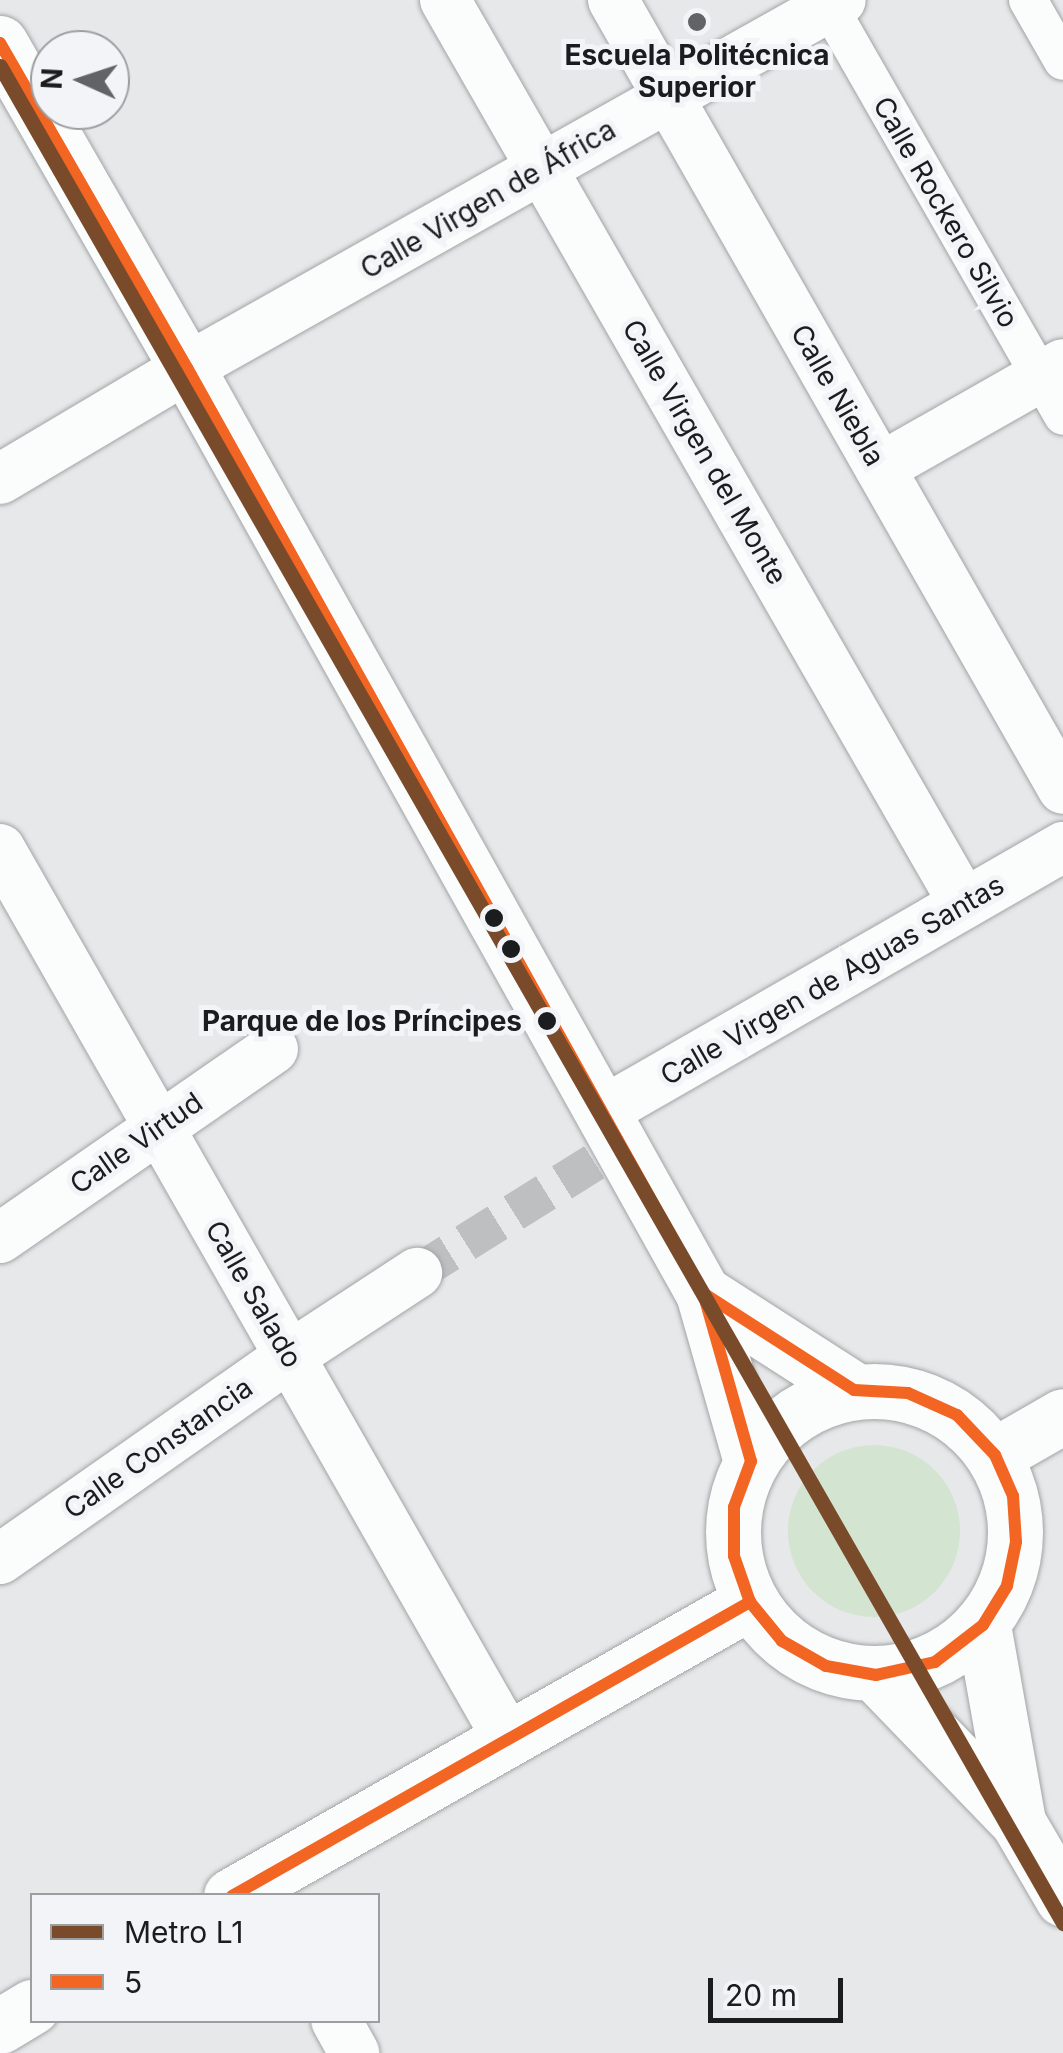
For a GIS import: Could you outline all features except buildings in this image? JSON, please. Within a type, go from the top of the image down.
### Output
[{"type":"main road","points":[[0,43],[188,368],[703,1293],[751,1461]]},
{"type":"main road","points":[[703,1293],[854,1390]]},
{"type":"main road","points":[[854,1390],[908,1392],[957,1415],[995,1455],[1013,1496],[1016,1542],[1007,1586],[983,1625],[935,1662],[876,1675],[826,1666],[782,1641],[750,1602],[734,1556],[734,1507],[751,1461],[777,1427],[801,1410],[854,1390]]},
{"type":"main road","points":[[995,1455],[1063,1416]]},
{"type":"main road","points":[[250,1891],[750,1602]]},
{"type":"main road","points":[[983,1625],[1018,1822]]},
{"type":"main road","points":[[876,1675],[1018,1822],[1063,1900]]},
{"type":"main road","points":[[0,2026],[30,2008]]},
{"type":"street","name":"Calle Virgen del Monte","points":[[445,0],[964,904]]},
{"type":"street","name":"Calle Niebla","points":[[613,0],[1063,789]]},
{"type":"street","points":[[1028,0],[1063,62]]},
{"type":"street","name":"Calle Virgen de África","points":[[0,479],[188,368],[835,4]]},
{"type":"street","name":"Calle Rockero Silvio","points":[[835,4],[1055,385]]},
{"type":"street","points":[[880,468],[1055,385]]},
{"type":"street","name":"Calle Virgen de Aguas Santas","points":[[602,1112],[1063,847]]},
{"type":"street","name":"Calle Salado","points":[[0,850],[16,918],[159,1128],[508,1739]]},
{"type":"street","name":"Calle Virtud","points":[[0,1238],[273,1049]]},
{"type":"street","name":"Calle Constancia","points":[[0,1560],[290,1356],[418,1272]]},
{"type":"street","points":[[338,2023],[354,2053]]},
{"type":"green space","points":[[874,1445],[907,1452],[935,1470],[953,1498],[960,1531],[953,1564],[935,1592],[907,1610],[874,1617],[841,1610],[813,1592],[795,1564],[788,1531],[795,1498],[813,1470],[841,1452]]},
{"type":"tunnel","points":[[417,1273],[622,1145]]},
{"type":"metro line","name":"L1","points":[[0,66],[1063,1923]]},
{"type":"transit line","name":"5","points":[[0,43],[187,368],[139,285],[0,43]]},
{"type":"transit line","name":"5","points":[[187,368],[660,1216]]},
{"type":"transit line","name":"5","points":[[187,368],[660,1216]]},
{"type":"transit line","name":"5","points":[[660,1216],[703,1293]]},
{"type":"transit line","name":"5","points":[[660,1216],[703,1293]]},
{"type":"transit line","name":"5","points":[[703,1293],[854,1390],[908,1393],[957,1415],[995,1455],[1013,1496],[1016,1542],[1007,1586],[983,1625],[935,1662],[876,1675],[826,1666],[782,1641],[750,1602],[734,1556],[734,1507],[751,1461],[703,1293]]},
{"type":"transit line","name":"5","points":[[237,1893],[750,1602]]},
{"type":"place","name":"Escuela Politécnica Superior","points":[[697,22]]},
{"type":"place","name":"Parque de los Príncipes","points":[[547,1021]]}]
